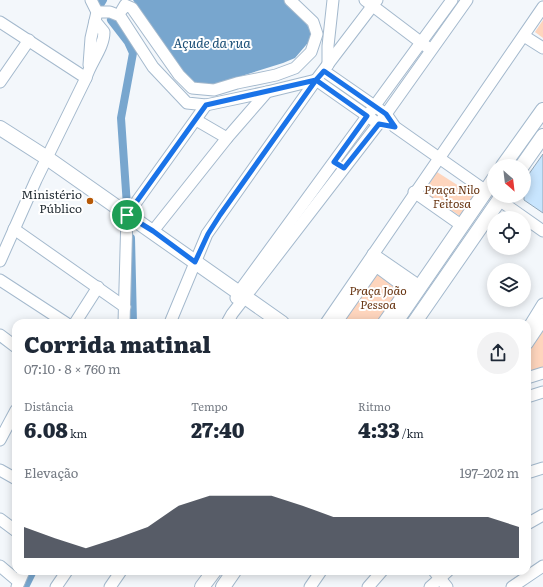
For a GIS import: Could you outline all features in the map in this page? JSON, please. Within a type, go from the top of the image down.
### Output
[{"type":"main road","points":[[509,159],[538,128],[543,110]]},
{"type":"main road","points":[[0,128],[48,158],[276,319]]},
{"type":"main road","points":[[527,159],[543,136]]},
{"type":"main road","points":[[398,319],[487,189]]},
{"type":"main road","points":[[417,319],[497,203]]},
{"type":"main road","points":[[202,587],[211,575]]},
{"type":"main road","points":[[223,587],[231,575]]},
{"type":"street","points":[[0,261],[104,38],[103,30],[96,16],[91,0]]},
{"type":"street","points":[[122,10],[125,5],[132,8],[179,75],[192,88],[214,90],[237,83],[276,75],[294,68],[311,52],[317,34],[313,22],[290,0]]},
{"type":"street","points":[[326,68],[333,0]]},
{"type":"street","points":[[229,319],[242,295],[334,162],[452,0]]},
{"type":"street","points":[[242,295],[379,124],[467,0]]},
{"type":"street","points":[[172,319],[208,234],[220,215],[372,2],[431,50]]},
{"type":"street","points":[[329,319],[438,157],[543,7]]},
{"type":"street","points":[[96,16],[110,12],[120,16],[153,67],[187,103],[206,105],[316,80],[379,124],[395,127]]},
{"type":"street","points":[[0,22],[87,73]]},
{"type":"street","points":[[524,36],[543,48]]},
{"type":"street","points":[[0,82],[29,40]]},
{"type":"street","points":[[326,68],[386,114],[395,127],[438,157],[487,183]]},
{"type":"street","points":[[153,231],[227,138],[268,92]]},
{"type":"street","points":[[124,319],[127,215],[206,105]]},
{"type":"street","points":[[196,120],[227,138]]},
{"type":"street","points":[[334,162],[344,168]]},
{"type":"street","points":[[414,192],[461,225]]},
{"type":"street","points":[[507,203],[543,231]]},
{"type":"street","points":[[14,229],[125,307]]},
{"type":"street","points":[[373,254],[421,287]]},
{"type":"street","points":[[339,319],[376,266],[407,289],[386,319]]},
{"type":"street","points":[[0,280],[60,319]]},
{"type":"street","points":[[77,319],[98,287]]},
{"type":"street","points":[[531,324],[543,304]]},
{"type":"street","points":[[531,338],[543,320]]},
{"type":"street","points":[[0,335],[12,344]]},
{"type":"street","points":[[531,377],[543,373]]},
{"type":"street","points":[[531,383],[543,379]]},
{"type":"street","points":[[531,396],[543,392]]},
{"type":"street","points":[[0,440],[12,418]]},
{"type":"street","points":[[531,472],[543,468]]},
{"type":"street","points":[[0,470],[12,477]]},
{"type":"street","points":[[531,522],[543,515]]},
{"type":"street","points":[[0,519],[12,528]]},
{"type":"street","points":[[0,566],[18,584]]},
{"type":"street","points":[[531,574],[543,566]]},
{"type":"street","points":[[56,587],[64,575]]},
{"type":"street","points":[[110,587],[118,575]]},
{"type":"street","points":[[310,587],[318,575]]},
{"type":"street","points":[[368,587],[378,575]]},
{"type":"street","points":[[512,587],[530,575]]},
{"type":"street","points":[[430,587],[442,577]]},
{"type":"green space","points":[[543,20],[543,38],[535,32]]},
{"type":"green space","name":"Praça Nilo Feitosa","points":[[437,172],[476,197],[460,216],[424,192]]},
{"type":"green space","name":"Praça João Pessoa","points":[[374,260],[416,286],[392,319],[332,319]]},
{"type":"green space","points":[[543,320],[543,373],[531,377],[531,338]]},
{"type":"water","name":"Açude da rua","points":[[133,0],[284,0],[305,22],[312,38],[295,58],[216,84],[203,86],[191,82]]},
{"type":"building","points":[[543,154],[543,213],[528,203],[531,203],[531,171]]},
{"type":"waterway","points":[[100,5],[103,0]]},
{"type":"waterway","points":[[111,20],[128,42],[133,53],[121,118],[127,206]]},
{"type":"waterway","points":[[131,238],[133,319]]},
{"type":"waterway","points":[[25,587],[31,575]]},
{"type":"place","name":"Ministério Público","points":[[90,201]]},
{"type":"route","points":[[127,215],[153,231],[195,262],[202,245],[220,215],[316,80],[324,71],[386,114],[395,127],[379,124],[344,168],[334,162],[367,116],[316,80],[296,86],[206,105],[127,215]]}]
